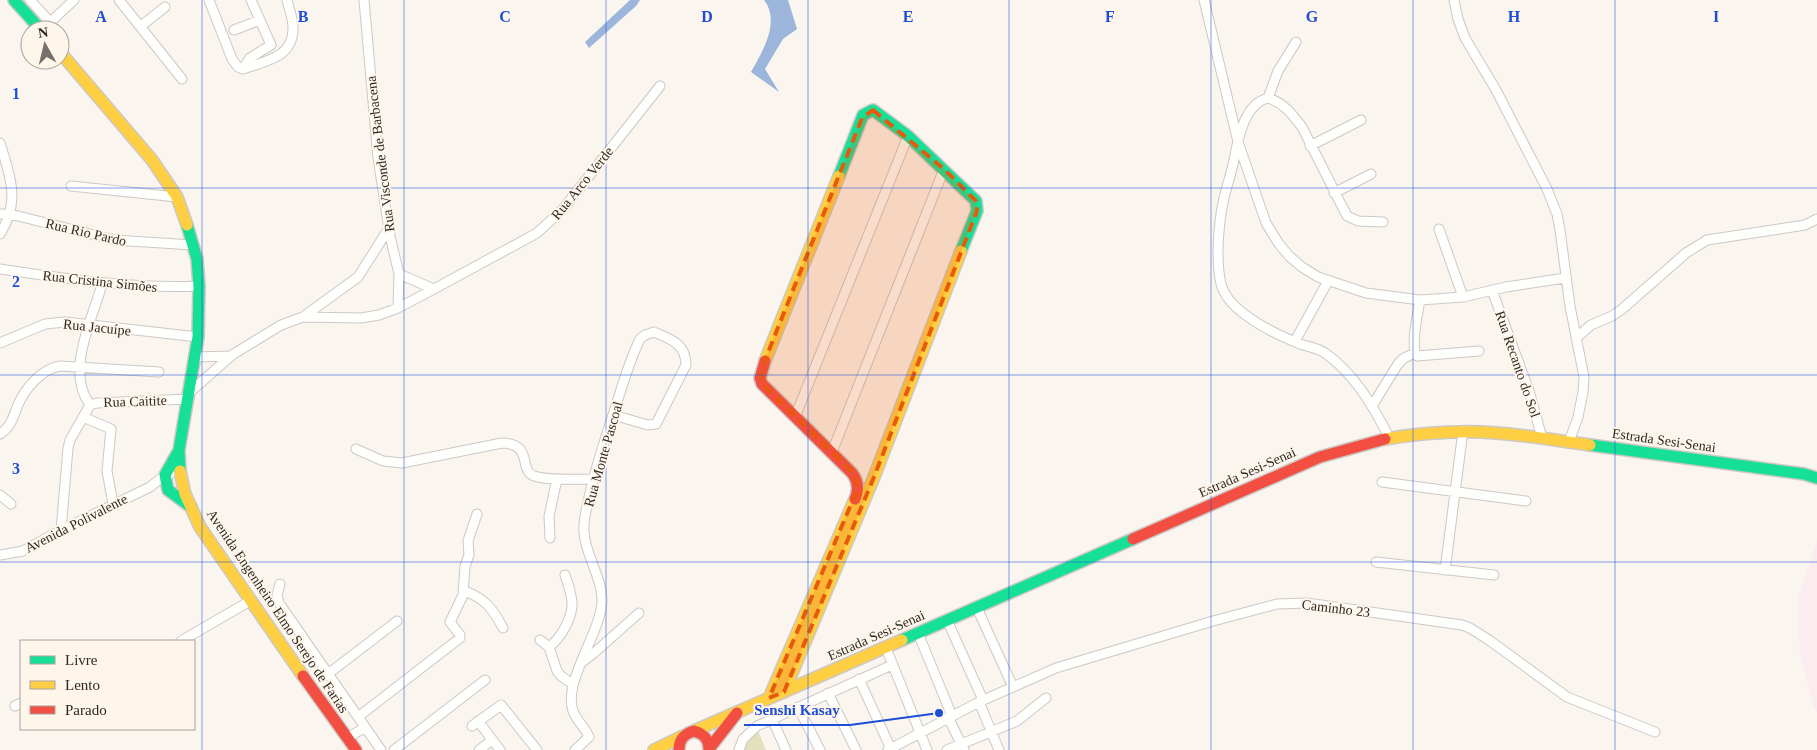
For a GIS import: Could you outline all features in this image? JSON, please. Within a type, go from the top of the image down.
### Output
[{"type":"street","points":[[14,0],[36,20]]},
{"type":"street","points":[[30,0],[40,20]]},
{"type":"street","points":[[52,20],[74,0]]},
{"type":"street","points":[[119,0],[142,26],[182,79]]},
{"type":"street","points":[[209,0],[232,59],[238,67],[243,68],[279,57],[287,48],[292,36],[293,26],[287,0]]},
{"type":"street","points":[[243,68],[250,58],[271,44],[251,0]]},
{"type":"street","name":"Rua Visconde de Barbacena","points":[[364,0],[374,120],[389,228],[399,274],[398,308]]},
{"type":"street","points":[[1204,0],[1238,142],[1266,223],[1272,236],[1289,256],[1302,267],[1318,277],[1366,293],[1420,300],[1463,297],[1492,290],[1565,278]]},
{"type":"street","points":[[1454,0],[1465,38],[1496,90],[1553,202],[1560,230],[1565,278],[1584,377],[1584,392],[1577,423],[1569,442]]},
{"type":"street","points":[[142,26],[165,7]]},
{"type":"street","points":[[234,30],[260,20]]},
{"type":"street","points":[[1268,98],[1278,71],[1296,42]]},
{"type":"street","name":"Avenida Engenheiro Elmo Serejo de Farias","points":[[70,64],[152,160],[177,197],[197,259],[200,286],[198,337],[179,450],[182,486],[190,507],[200,527],[250,602],[356,750]]},
{"type":"street","name":"Rua Arco Verde","points":[[303,317],[361,318],[379,315],[398,308],[523,241],[545,227],[563,209],[660,86]]},
{"type":"street","points":[[1383,222],[1358,221],[1352,219],[1343,209],[1302,127],[1283,104],[1268,98],[1262,99],[1250,108],[1238,142],[1222,208],[1219,263],[1222,286],[1231,301],[1245,314],[1266,328],[1326,354],[1357,384],[1389,437]]},
{"type":"street","points":[[768,698],[857,494],[858,482],[855,476],[832,452],[760,381],[761,370],[863,114],[873,110],[908,136],[944,169],[976,201],[977,211],[869,487],[784,692]]},
{"type":"street","points":[[1310,146],[1361,120]]},
{"type":"street","points":[[795,417],[908,136]]},
{"type":"street","points":[[0,143],[11,174],[13,194],[10,214],[0,234]]},
{"type":"street","points":[[832,452],[944,169]]},
{"type":"street","points":[[1334,193],[1371,174]]},
{"type":"street","points":[[72,186],[177,197]]},
{"type":"street","name":"Rua Rio Pardo","points":[[0,214],[10,214],[114,240],[193,245]]},
{"type":"street","points":[[1576,338],[1591,325],[1612,316],[1686,254],[1707,240],[1805,225],[1817,219]]},
{"type":"street","points":[[189,396],[232,356],[278,326],[303,317],[360,274],[389,228]]},
{"type":"street","points":[[1439,228],[1463,297]]},
{"type":"street","name":"Rua Cristina Simões","points":[[0,269],[102,284],[148,287],[200,286]]},
{"type":"street","points":[[399,274],[434,289]]},
{"type":"street","points":[[1295,341],[1328,281]]},
{"type":"street","name":"Rua Caitite","points":[[102,284],[96,306],[88,324],[80,366],[79,380],[82,393],[90,405],[97,402],[189,396]]},
{"type":"street","name":"Rua Recanto do Sol","points":[[1492,290],[1529,391],[1542,438]]},
{"type":"street","points":[[1415,353],[1414,344],[1420,300]]},
{"type":"street","name":"Rua Jacuípe","points":[[0,343],[45,324],[65,322],[198,337]]},
{"type":"street","name":"Rua Monte Pascoal","points":[[575,750],[589,737],[573,711],[573,684],[598,622],[602,603],[601,591],[587,550],[584,532],[593,479],[625,376],[639,341],[645,334],[654,332],[673,340],[683,349],[686,360],[684,370],[656,424],[648,425],[613,415]]},
{"type":"street","points":[[1415,353],[1418,356],[1422,356],[1479,351]]},
{"type":"street","points":[[1372,406],[1398,364],[1415,353]]},
{"type":"street","points":[[195,357],[232,356]]},
{"type":"street","points":[[0,434],[11,424],[26,392],[44,372],[54,366],[159,372]]},
{"type":"street","points":[[61,530],[68,448],[70,440],[90,405]]},
{"type":"street","name":"Rua Caitite","points":[[83,417],[111,429],[107,473],[113,504]]},
{"type":"street","points":[[1445,570],[1463,431]]},
{"type":"street","name":"Estrada Sesi-Senai","points":[[654,750],[768,698],[978,608],[1320,457],[1338,450],[1389,437],[1463,431],[1542,438],[1804,474],[1817,478]]},
{"type":"street","points":[[356,449],[383,461],[402,463],[510,443],[518,446],[521,450],[530,472],[534,476],[557,479],[593,479]]},
{"type":"street","points":[[179,450],[165,475],[168,490],[190,507]]},
{"type":"street","name":"Estrada Sesi-Senai","points":[[1804,474],[1817,472]]},
{"type":"street","points":[[165,475],[180,473]]},
{"type":"street","name":"Avenida Polivalente","points":[[0,555],[23,551],[61,530],[150,487],[165,475]]},
{"type":"street","points":[[550,538],[549,516],[557,479]]},
{"type":"street","points":[[858,482],[869,487]]},
{"type":"street","points":[[1382,482],[1455,490],[1526,501]]},
{"type":"street","points":[[150,487],[168,490],[182,486]]},
{"type":"street","points":[[0,494],[11,504]]},
{"type":"street","points":[[358,717],[460,638],[460,635],[450,622],[464,591],[465,566],[469,555],[468,541],[477,514]]},
{"type":"street","points":[[1376,562],[1494,575]]},
{"type":"street","points":[[549,647],[555,643],[562,632],[572,607],[570,590],[565,575]]},
{"type":"street","points":[[280,584],[277,595],[279,603],[381,750]]},
{"type":"street","points":[[464,591],[476,595],[484,601],[497,616],[503,628]]},
{"type":"street","points":[[184,640],[250,602]]},
{"type":"street","name":"Caminho 23","points":[[889,749],[981,701],[1063,666],[1277,604],[1307,603],[1470,628],[1566,697],[1655,732]]},
{"type":"street","points":[[978,608],[1012,687]]},
{"type":"street","points":[[582,662],[639,613]]},
{"type":"street","points":[[947,620],[981,701],[990,732],[1000,750]]},
{"type":"street","points":[[328,674],[397,621]]},
{"type":"street","points":[[918,633],[962,747]]},
{"type":"street","points":[[540,640],[549,647],[557,671],[573,684]]},
{"type":"street","points":[[886,648],[927,750]]},
{"type":"street","points":[[739,750],[749,732],[757,726],[892,665]]},
{"type":"street","points":[[793,670],[806,682]]},
{"type":"street","points":[[859,679],[889,749]]},
{"type":"street","points":[[394,750],[484,680]]},
{"type":"street","points":[[828,693],[856,750]]},
{"type":"street","points":[[947,750],[962,747],[990,732],[1017,721],[1046,698]]},
{"type":"street","points":[[500,750],[475,723],[501,705],[537,750]]},
{"type":"street","points":[[798,707],[820,750]]},
{"type":"street","name":"Estrada Sesi-Senai","points":[[709,750],[737,713]]},
{"type":"street","points":[[772,719],[786,750]]},
{"type":"street","points":[[348,738],[365,727]]},
{"type":"street","points":[[679,750],[680,740],[688,734],[702,734],[708,740],[709,750]]},
{"type":"street","points":[[479,750],[492,740]]},
{"type":"highlighted area","points":[[873,110],[944,169],[976,201],[977,211],[874,477],[784,692],[769,698],[858,488],[850,470],[762,384],[761,370],[862,118]]},
{"type":"shaded area","points":[[1817,542],[1817,712],[1814,708],[1800,655],[1798,598]]},
{"type":"green space","points":[[758,731],[766,750],[742,750],[746,742]]},
{"type":"water","points":[[630,0],[640,0],[636,6],[589,48],[585,42]]},
{"type":"water","points":[[764,0],[788,0],[797,29],[783,39],[765,69],[779,92],[751,72],[768,37],[770,27],[769,9]]},
{"type":"traffic: fast","points":[[14,0],[32,20]]},
{"type":"traffic: fast","points":[[839,176],[863,115],[873,110],[908,136],[976,201],[977,211],[961,251]]},
{"type":"traffic: fast","points":[[180,471],[179,450],[198,337],[199,286],[197,259],[187,225]]},
{"type":"traffic: fast","points":[[1590,445],[1804,474],[1817,478]]},
{"type":"traffic: fast","points":[[178,452],[165,475],[168,490],[191,507]]},
{"type":"traffic: fast","points":[[902,640],[1133,539]]},
{"type":"traffic: slow","points":[[70,64],[152,160],[177,197],[187,225]]},
{"type":"traffic: slow","points":[[765,361],[839,176]]},
{"type":"traffic: slow","points":[[784,692],[874,477],[961,251]]},
{"type":"traffic: slow","points":[[1385,439],[1440,433],[1482,432],[1590,445]]},
{"type":"traffic: slow","points":[[180,471],[185,494],[200,527],[303,676]]},
{"type":"traffic: slow","points":[[769,698],[855,499]]},
{"type":"traffic: slow","points":[[694,731],[902,640]]},
{"type":"traffic: slow","points":[[654,750],[683,736]]},
{"type":"traffic: jam","points":[[765,361],[760,378],[762,384],[852,473],[856,479],[857,486],[855,499]]},
{"type":"traffic: jam","points":[[1133,539],[1320,457],[1385,439]]},
{"type":"traffic: jam","points":[[303,676],[356,750]]},
{"type":"traffic: jam","points":[[709,749],[737,713]]},
{"type":"traffic: jam","points":[[679,750],[683,738],[694,731],[705,738],[709,750]]},
{"type":"place","name":"Senshi Kasay","points":[[939,713]]}]
